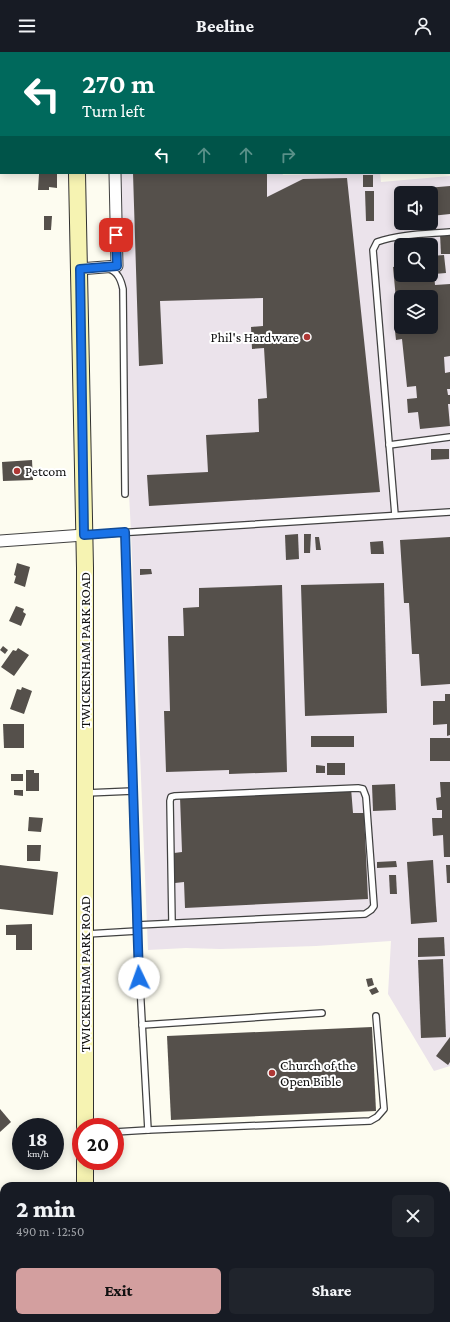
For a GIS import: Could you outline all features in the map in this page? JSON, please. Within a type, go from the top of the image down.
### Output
[{"type":"main road","name":"TWICKENHAM PARK ROAD","points":[[77,174],[84,535],[85,1118]]},
{"type":"main road","points":[[85,1170],[85,1182]]},
{"type":"street","points":[[80,269],[117,266],[115,174]]},
{"type":"street","points":[[0,541],[84,535]]},
{"type":"lane","points":[[395,516],[373,250],[377,242],[387,239],[401,236],[450,232]]},
{"type":"lane","points":[[105,267],[113,270],[120,278],[123,289],[125,494]]},
{"type":"lane","points":[[389,445],[450,437]]},
{"type":"lane","points":[[84,535],[450,512]]},
{"type":"lane","points":[[125,532],[137,928],[148,1130]]},
{"type":"lane","points":[[85,935],[172,923],[365,914],[374,906],[366,797],[363,789],[358,788],[171,797],[172,923]]},
{"type":"lane","points":[[85,793],[133,791]]},
{"type":"lane","points":[[142,1025],[322,1013]]},
{"type":"lane","points":[[124,1131],[370,1121],[377,1117],[384,1109],[376,1016]]},
{"type":"shaded area","points":[[115,174],[380,174],[381,182],[450,176],[450,1066],[434,1071],[388,994],[391,941],[316,946],[148,950],[131,532],[117,266]]},
{"type":"building","points":[[39,174],[57,174],[57,188],[49,187],[49,190],[38,190]]},
{"type":"building","name":"Phil's Hardware","points":[[133,174],[267,174],[267,197],[303,179],[347,178],[380,492],[149,506],[147,475],[208,472],[206,435],[259,432],[258,399],[267,398],[264,348],[252,349],[251,327],[263,326],[263,298],[160,301],[163,364],[139,366]]},
{"type":"building","points":[[363,175],[373,175],[373,187],[363,187]]},
{"type":"building","points":[[450,186],[450,214],[438,215],[438,187]]},
{"type":"building","points":[[365,191],[374,191],[374,221],[366,221]]},
{"type":"building","points":[[44,216],[52,216],[51,230],[44,230]]},
{"type":"building","points":[[450,233],[450,254],[441,254],[440,234]]},
{"type":"building","points":[[438,255],[444,255],[446,273],[438,274]]},
{"type":"building","points":[[394,282],[435,282],[435,285],[450,284],[450,356],[444,357],[445,373],[450,372],[450,389],[447,389],[448,395],[450,395],[450,404],[448,404],[450,426],[420,429],[418,412],[408,413],[407,399],[417,398],[416,386],[407,387],[402,339],[396,340],[395,334],[438,334],[438,290],[395,290]]},
{"type":"building","points":[[431,449],[449,449],[449,459],[431,460]]},
{"type":"building","name":"Petcom","points":[[32,460],[33,480],[3,481],[2,462]]},
{"type":"building","points":[[298,534],[299,559],[286,560],[285,535]]},
{"type":"building","points":[[304,534],[311,534],[310,553],[304,553]]},
{"type":"building","points":[[315,537],[319,537],[321,550],[316,550]]},
{"type":"building","points":[[450,537],[450,684],[421,686],[419,654],[412,654],[409,603],[404,603],[400,540]]},
{"type":"building","points":[[383,541],[384,554],[371,554],[370,542]]},
{"type":"building","points":[[17,563],[30,567],[25,587],[14,583]]},
{"type":"building","points":[[140,569],[151,569],[152,574],[140,575]]},
{"type":"building","points":[[384,583],[387,713],[305,716],[301,585]]},
{"type":"building","points":[[282,585],[287,772],[229,774],[229,770],[166,772],[164,711],[170,711],[168,636],[184,636],[183,608],[199,607],[199,588]]},
{"type":"building","points":[[16,606],[24,609],[23,612],[26,614],[21,626],[9,621]]},
{"type":"building","points":[[3,646],[8,650],[5,654],[0,650]]},
{"type":"building","points":[[18,648],[29,655],[14,676],[1,667],[13,650],[16,651]]},
{"type":"building","points":[[22,687],[32,691],[24,714],[10,709],[17,689],[21,690]]},
{"type":"building","points":[[445,694],[450,694],[450,735],[447,736],[447,724],[433,725],[433,701],[445,701]]},
{"type":"building","points":[[3,724],[24,724],[24,748],[4,748]]},
{"type":"building","points":[[311,736],[354,736],[354,747],[311,747]]},
{"type":"building","points":[[430,738],[450,738],[450,761],[430,761]]},
{"type":"building","points":[[327,763],[345,763],[345,775],[327,775]]},
{"type":"building","points":[[316,765],[325,766],[325,773],[316,773]]},
{"type":"building","points":[[26,770],[34,770],[34,773],[39,773],[39,791],[26,791]]},
{"type":"building","points":[[11,774],[23,774],[23,781],[11,781]]},
{"type":"building","points":[[440,782],[450,782],[450,857],[444,857],[443,835],[433,836],[432,818],[442,818],[442,810],[437,810],[436,798],[441,797]]},
{"type":"building","points":[[395,784],[396,810],[373,811],[372,785]]},
{"type":"building","points":[[351,788],[353,813],[364,813],[368,899],[185,908],[184,882],[175,883],[174,853],[182,852],[180,797]]},
{"type":"building","points":[[14,790],[23,790],[23,796],[14,795]]},
{"type":"building","points":[[29,817],[43,818],[41,832],[28,831]]},
{"type":"building","points":[[27,845],[41,845],[40,861],[27,861]]},
{"type":"building","points":[[433,860],[437,922],[411,924],[407,862]]},
{"type":"building","points":[[396,861],[397,867],[377,868],[377,862]]},
{"type":"building","points":[[0,865],[58,872],[53,915],[0,909]]},
{"type":"building","points":[[446,865],[450,865],[450,883],[447,883]]},
{"type":"building","points":[[389,875],[396,875],[397,894],[390,894]]},
{"type":"building","points":[[32,924],[32,950],[16,950],[16,935],[6,935],[6,925]]},
{"type":"building","points":[[444,937],[445,956],[418,957],[418,938]]},
{"type":"building","points":[[443,959],[446,1037],[421,1038],[418,960]]},
{"type":"building","points":[[372,978],[374,985],[368,987],[366,979]]},
{"type":"building","points":[[376,987],[379,992],[372,995],[369,990]]},
{"type":"building","name":"Church of the Open Bible","points":[[372,1027],[376,1111],[171,1120],[167,1036]]},
{"type":"building","points":[[450,1037],[450,1062],[448,1065],[436,1056]]},
{"type":"building","points":[[0,1109],[11,1122],[0,1132]]},
{"type":"place","name":"Phil's Hardware","points":[[307,337]]},
{"type":"place","name":"Petcom","points":[[17,471]]},
{"type":"place","name":"Church of the Open Bible","points":[[272,1073]]},
{"type":"route","points":[[116,235],[117,266],[80,269],[84,535],[125,532],[139,978]]}]
